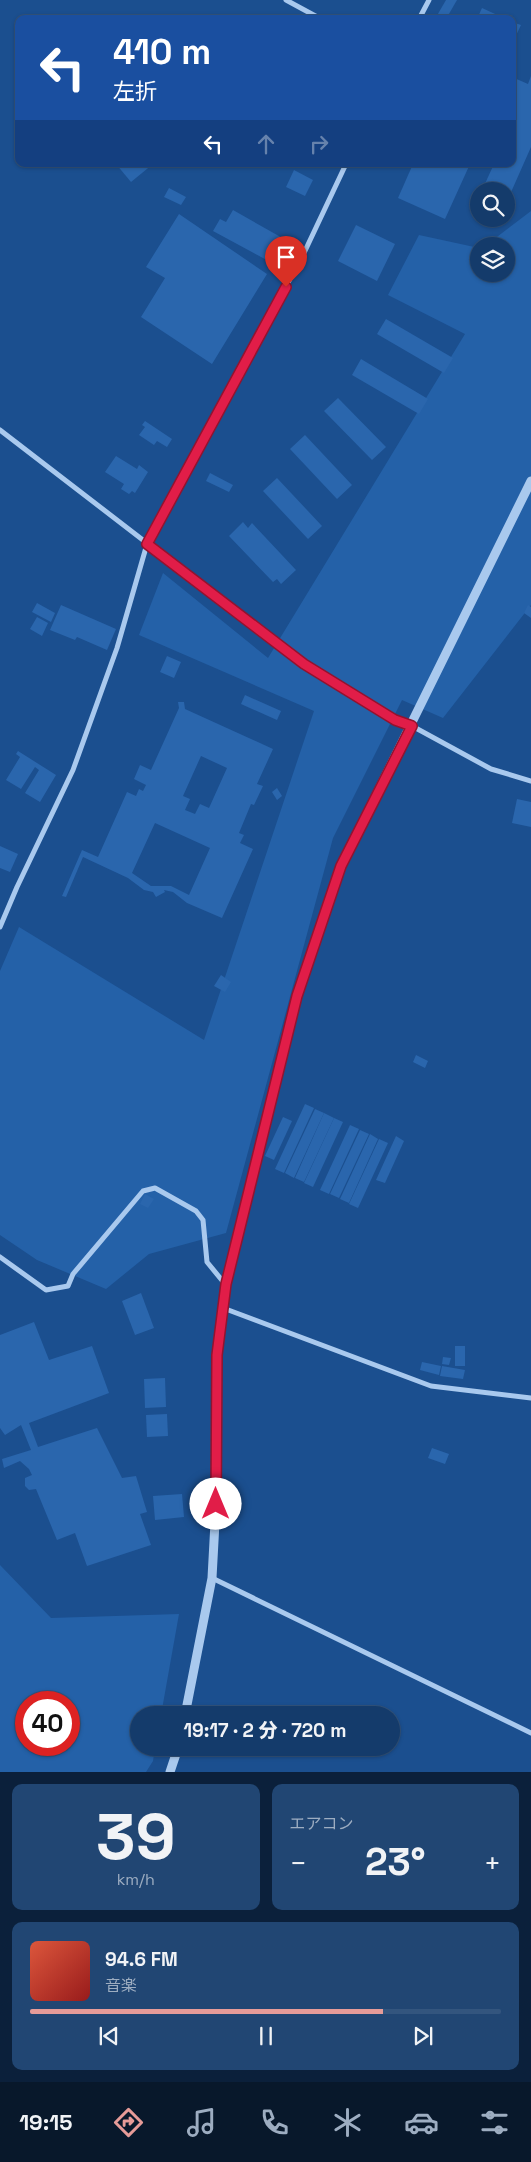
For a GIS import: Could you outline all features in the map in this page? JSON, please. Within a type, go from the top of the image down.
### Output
[{"type":"street","points":[[286,0],[314,15]]},
{"type":"street","points":[[421,15],[429,0]]},
{"type":"street","points":[[0,927],[73,770],[117,648],[147,544],[304,253],[345,167]]},
{"type":"street","points":[[0,430],[304,664],[395,720],[412,726],[491,769],[531,781]]},
{"type":"street","points":[[187,1706],[212,1578],[216,1504],[217,1355],[226,1284],[297,996],[341,866],[412,726],[531,481]]},
{"type":"street","points":[[0,1257],[46,1290],[68,1286],[73,1274],[143,1191],[155,1188],[196,1211],[203,1220],[207,1262],[226,1284]]},
{"type":"street","points":[[223,1308],[431,1386],[531,1398]]},
{"type":"street","points":[[212,1578],[531,1733]]},
{"type":"street","points":[[170,1772],[175,1756]]},
{"type":"shaded area","points":[[531,211],[531,605],[443,718],[402,700],[333,838],[226,1233],[149,1254],[106,1289],[37,1260],[0,1235],[0,971],[19,927],[204,1040],[314,711],[139,635],[163,573],[268,658],[465,334],[388,295],[419,235],[470,246],[470,282],[515,282],[515,237],[497,237],[510,227],[515,227],[515,223]]},
{"type":"shaded area","points":[[0,1565],[51,1618],[179,1614],[163,1706],[130,1706],[130,1756],[154,1756],[146,1772],[0,1772]]},
{"type":"building","points":[[446,0],[457,0],[448,15],[437,15]]},
{"type":"building","points":[[482,8],[497,15],[479,15]]},
{"type":"building","points":[[516,23],[521,25],[516,36]]},
{"type":"building","points":[[531,76],[531,147],[515,183],[486,182],[493,167],[516,167],[516,79],[528,84]]},
{"type":"building","points":[[118,167],[149,167],[131,182]]},
{"type":"building","points":[[412,167],[469,167],[445,219],[398,198]]},
{"type":"building","points":[[294,170],[313,180],[305,196],[286,187]]},
{"type":"building","points":[[169,188],[186,197],[181,205],[164,197]]},
{"type":"building","points":[[233,210],[286,240],[274,264],[213,231],[220,219],[226,222]]},
{"type":"building","points":[[179,214],[267,274],[212,364],[141,317],[165,278],[146,267]]},
{"type":"building","points":[[356,225],[395,244],[377,281],[338,261]]},
{"type":"building","points":[[386,319],[453,358],[444,373],[377,334]]},
{"type":"building","points":[[361,359],[428,399],[419,414],[352,375]]},
{"type":"building","points":[[338,398],[386,447],[372,460],[324,411]]},
{"type":"building","points":[[145,421],[172,439],[167,447],[157,441],[154,445],[139,435],[145,427],[142,425]]},
{"type":"building","points":[[305,435],[352,485],[337,499],[290,449]]},
{"type":"building","points":[[116,456],[137,469],[139,465],[148,472],[135,493],[132,491],[129,494],[121,489],[124,484],[105,472]]},
{"type":"building","points":[[210,473],[233,485],[229,492],[206,481]]},
{"type":"building","points":[[277,478],[322,526],[308,539],[263,491]]},
{"type":"building","points":[[243,522],[248,528],[252,523],[296,570],[281,584],[277,579],[273,582],[229,536]]},
{"type":"building","points":[[37,603],[55,613],[51,622],[32,612]]},
{"type":"building","points":[[61,605],[116,629],[107,650],[77,637],[75,640],[50,630]]},
{"type":"building","points":[[528,605],[531,607],[531,618],[524,613]]},
{"type":"building","points":[[37,617],[48,623],[42,636],[30,629]]},
{"type":"building","points":[[167,656],[181,662],[174,678],[160,672]]},
{"type":"building","points":[[245,695],[281,711],[277,720],[241,704]]},
{"type":"building","points":[[178,702],[184,702],[185,709],[273,749],[257,784],[263,786],[254,805],[251,804],[239,833],[244,835],[240,843],[253,849],[222,918],[187,903],[173,892],[164,890],[165,892],[156,897],[153,892],[144,890],[128,878],[83,857],[66,897],[62,896],[82,850],[98,857],[127,792],[136,796],[139,789],[143,791],[146,785],[134,779],[140,765],[151,770],[179,708]],"holes":[[[201,756],[227,768],[209,808],[200,804],[195,814],[185,810],[190,799],[183,796]],[[155,823],[210,848],[189,895],[171,886],[151,886],[132,873]]]},
{"type":"building","points":[[18,751],[56,775],[40,802],[25,793],[39,770],[35,767],[21,789],[6,780],[20,757],[16,754]]},
{"type":"building","points":[[277,788],[282,796],[277,800],[272,792]]},
{"type":"building","points":[[517,799],[531,802],[531,827],[512,823]]},
{"type":"building","points":[[0,846],[18,854],[10,872],[0,868]]},
{"type":"building","points":[[221,975],[231,982],[225,992],[214,986]]},
{"type":"building","points":[[416,1055],[428,1061],[425,1068],[413,1062]]},
{"type":"building","points":[[305,1104],[314,1108],[284,1173],[275,1169]]},
{"type":"building","points":[[315,1109],[324,1113],[294,1178],[285,1173]]},
{"type":"building","points":[[324,1113],[334,1118],[304,1182],[295,1178]]},
{"type":"building","points":[[283,1117],[292,1121],[274,1160],[265,1156]]},
{"type":"building","points":[[334,1118],[343,1122],[313,1187],[304,1183]]},
{"type":"building","points":[[350,1125],[359,1129],[329,1194],[320,1190]]},
{"type":"building","points":[[360,1130],[369,1134],[339,1198],[330,1194]]},
{"type":"building","points":[[370,1134],[378,1139],[349,1203],[340,1199]]},
{"type":"building","points":[[396,1136],[404,1141],[385,1183],[376,1180]]},
{"type":"building","points":[[379,1139],[388,1143],[358,1208],[349,1204]]},
{"type":"building","points":[[145,1194],[154,1199],[148,1208],[140,1204]]},
{"type":"building","points":[[141,1293],[154,1328],[135,1335],[122,1301]]},
{"type":"building","points":[[34,1322],[49,1360],[92,1346],[109,1393],[29,1423],[38,1447],[97,1428],[122,1478],[136,1476],[147,1512],[140,1514],[151,1545],[87,1566],[75,1533],[57,1540],[36,1489],[29,1490],[25,1486],[25,1478],[32,1475],[29,1469],[20,1461],[4,1468],[2,1459],[31,1450],[21,1425],[5,1435],[0,1428],[0,1335]]},
{"type":"building","points":[[455,1346],[465,1346],[465,1366],[455,1366]]},
{"type":"building","points":[[443,1357],[451,1358],[449,1365],[442,1364]]},
{"type":"building","points":[[422,1362],[441,1366],[439,1375],[420,1370]]},
{"type":"building","points":[[442,1366],[465,1370],[463,1379],[440,1376]]},
{"type":"building","points":[[165,1378],[166,1407],[145,1408],[144,1379]]},
{"type":"building","points":[[167,1414],[168,1436],[147,1437],[146,1415]]},
{"type":"building","points":[[432,1448],[449,1454],[445,1464],[428,1458]]},
{"type":"building","points":[[182,1494],[184,1517],[155,1520],[153,1496]]},
{"type":"route","points":[[216,1504],[217,1355],[226,1284],[297,996],[341,866],[412,726],[395,720],[304,664],[147,544],[286,287]]}]
